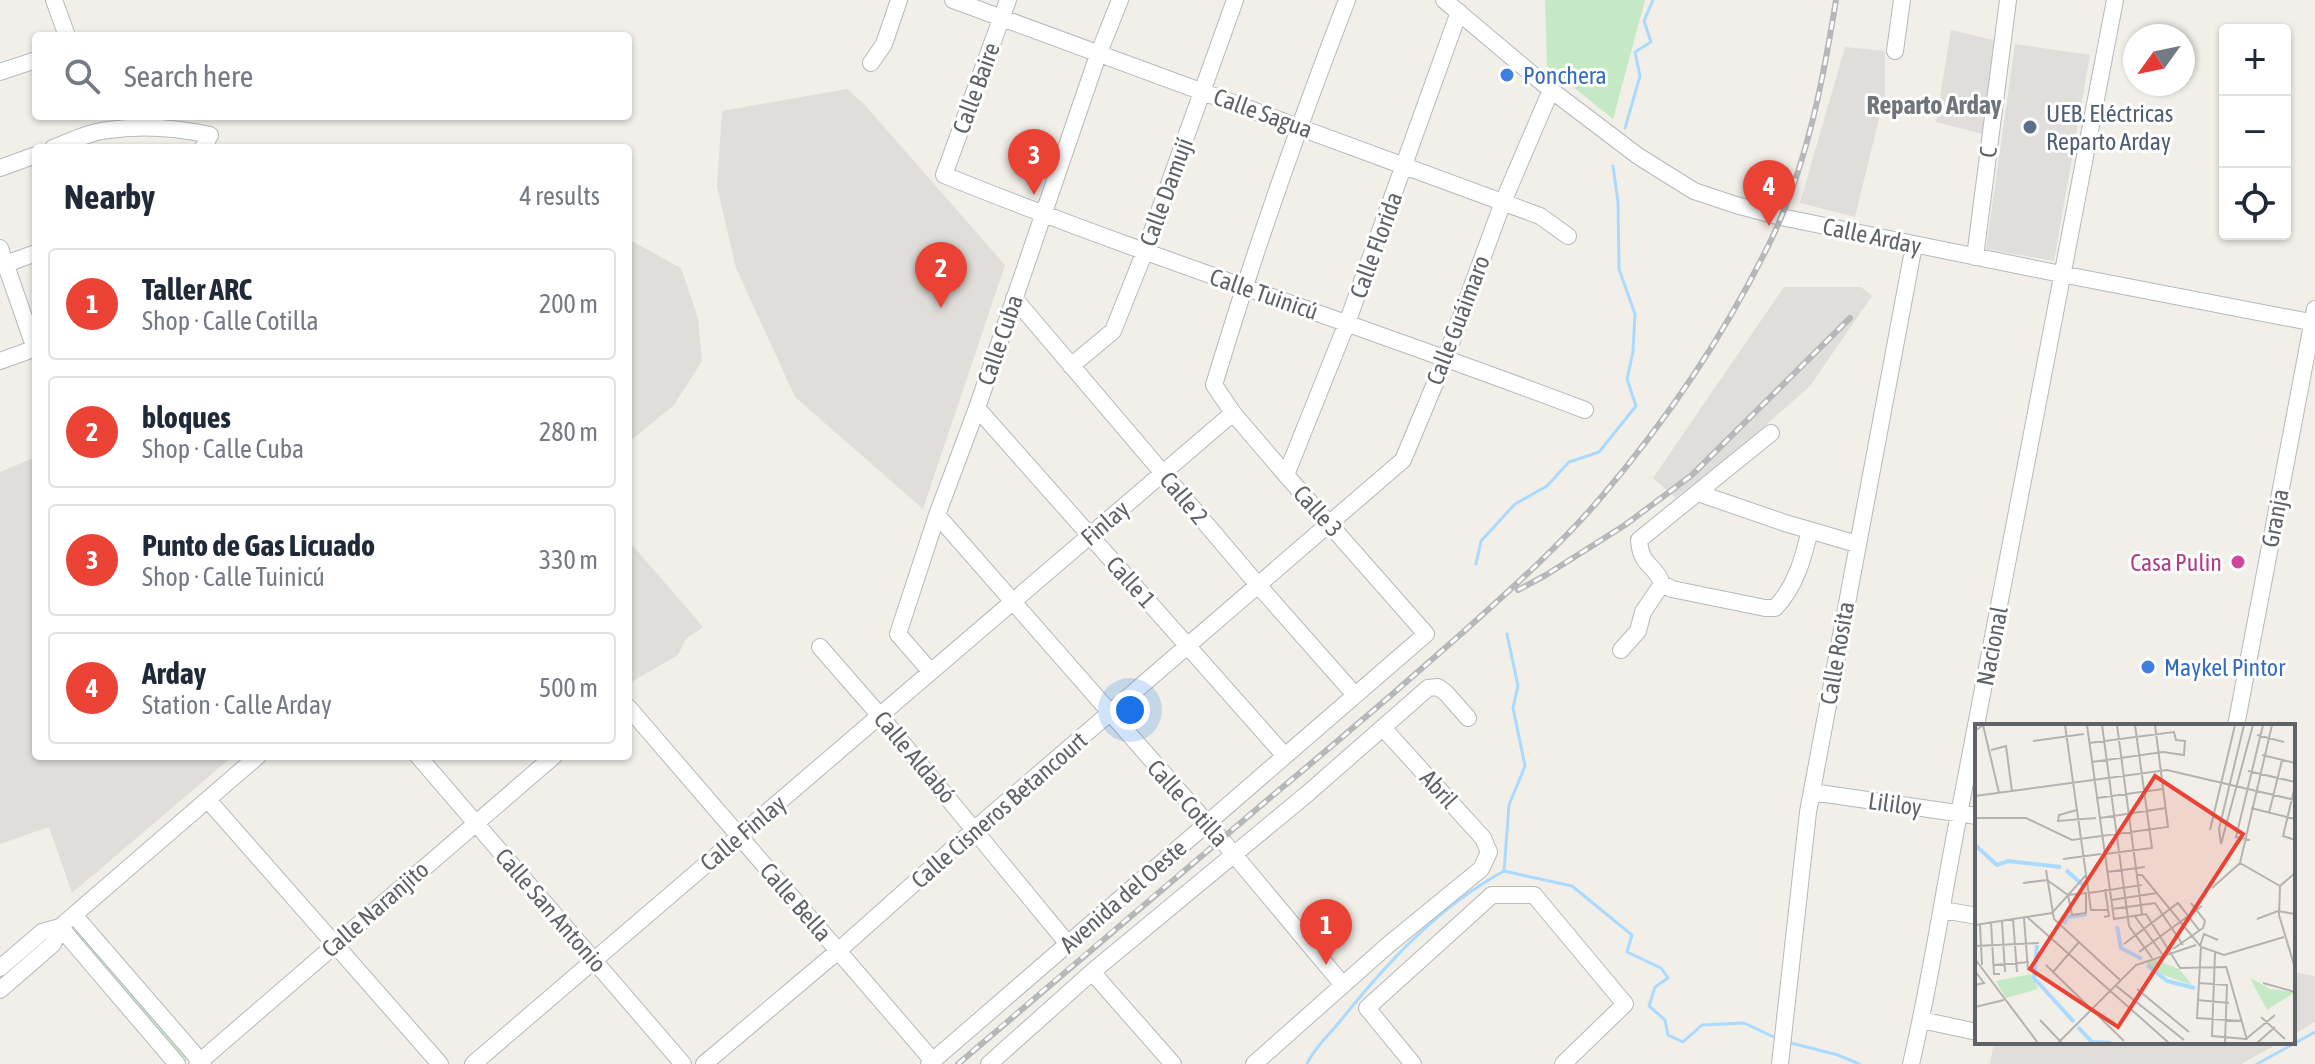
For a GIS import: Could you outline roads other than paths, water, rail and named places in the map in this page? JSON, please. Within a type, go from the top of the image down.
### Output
[{"type":"street","points":[[54,0],[66,32]]},
{"type":"street","points":[[871,63],[884,44],[899,0]]},
{"type":"street","name":"Calle Sagua","points":[[953,0],[1540,216],[1568,236]]},
{"type":"street","name":"Calle Baire","points":[[944,175],[1008,0]]},
{"type":"street","name":"Calle Cuba","points":[[931,672],[898,634],[1098,55],[1120,0]]},
{"type":"street","name":"Calle Damují","points":[[1071,366],[1113,331],[1235,0]]},
{"type":"street","points":[[1243,288],[1298,127],[1347,0]]},
{"type":"street","name":"Calle Arday","points":[[1444,0],[1551,90],[1638,156],[1694,191],[1781,217],[1914,245],[2314,318]]},
{"type":"street","points":[[1895,51],[1902,0]]},
{"type":"street","name":"C","points":[[1975,257],[2008,0]]},
{"type":"street","name":"Nacional","points":[[1977,724],[2115,0]]},
{"type":"street","name":"Calle Florida","points":[[1286,475],[1406,166],[1459,12]]},
{"type":"street","points":[[0,72],[32,61]]},
{"type":"street","name":"Calle Guáimaro","points":[[1330,523],[1403,460],[1446,357],[1503,202],[1551,90]]},
{"type":"street","points":[[65,144],[107,130],[191,130],[206,141]]},
{"type":"street","points":[[0,168],[32,156]]},
{"type":"street","name":"Calle Tuinicú","points":[[944,175],[1243,288],[1446,357],[1585,410]]},
{"type":"street","name":"Calle Rosita","points":[[1783,1055],[1812,792],[1914,245]]},
{"type":"street","points":[[32,254],[2,259],[32,338]]},
{"type":"street","name":"Calle 3","points":[[1243,288],[1214,385],[1233,413],[1426,634]]},
{"type":"street","name":"Calle 2","points":[[1014,298],[1355,695]]},
{"type":"street","name":"Granja","points":[[2236,724],[2314,318]]},
{"type":"street","points":[[0,361],[32,349]]},
{"type":"street","name":"Calle 1","points":[[977,408],[1285,756]]},
{"type":"street","name":"Finlay","points":[[1013,602],[1233,413]]},
{"type":"street","points":[[1771,433],[1639,540],[1642,559],[1659,576],[1662,584],[1672,589],[1775,608],[1801,568],[1810,530]]},
{"type":"street","points":[[1698,493],[1857,544]]},
{"type":"street","name":"Calle Cotilla","points":[[937,515],[1343,985]]},
{"type":"street","name":"Calle Cisneros Betancourt","points":[[704,1064],[1330,523]]},
{"type":"street","points":[[1621,650],[1638,631],[1643,612],[1662,584]]},
{"type":"street","name":"Calle Finlay","points":[[473,1064],[1013,602]]},
{"type":"street","name":"Avenida del Oeste","points":[[931,1063],[1426,634]]},
{"type":"street","name":"Calle Aldabó","points":[[820,647],[1068,944]]},
{"type":"street","name":"Avenida del Oeste","points":[[989,1064],[1092,972],[1384,729],[1428,688],[1438,687],[1446,693],[1468,718]]},
{"type":"street","name":"Calle Bella","points":[[632,712],[931,1063]]},
{"type":"street","name":"Abril","points":[[1343,985],[1481,869],[1489,852],[1483,838],[1384,729]]},
{"type":"street","name":"Nacional","points":[[1911,1064],[1975,733]]},
{"type":"street","points":[[0,968],[42,932],[60,927],[253,760]]},
{"type":"street","name":"Calle San Antonio","points":[[421,760],[683,1064]]},
{"type":"street","name":"Calle Naranjito","points":[[200,1063],[549,760]]},
{"type":"street","name":"Lililoy","points":[[1812,792],[1975,816]]},
{"type":"street","points":[[208,800],[440,1064]]},
{"type":"street","points":[[1413,1064],[1367,1008],[1492,895],[1534,895],[1625,1004],[1563,1064]]},
{"type":"street","points":[[1943,910],[1975,916]]},
{"type":"street","points":[[74,915],[200,1063]]},
{"type":"street","points":[[0,990],[53,944],[60,927]]},
{"type":"street","points":[[60,927],[177,1064]]},
{"type":"street","points":[[1092,972],[1173,1064]]},
{"type":"street","points":[[1254,1064],[1343,985]]},
{"type":"street","points":[[1921,1020],[1975,1032]]},
{"type":"waterway","points":[[1625,128],[1640,76],[1635,52],[1651,42],[1644,21],[1653,0]]},
{"type":"waterway","points":[[1476,564],[1481,541],[1515,504],[1547,486],[1569,462],[1599,452],[1636,406],[1627,379],[1633,352],[1635,314],[1619,269],[1618,202],[1613,166]]},
{"type":"waterway","points":[[1504,871],[1509,805],[1525,766],[1513,708],[1518,686],[1507,634]]},
{"type":"waterway","points":[[1307,1064],[1395,957],[1457,901],[1504,871],[1572,886],[1632,935],[1627,952],[1661,968],[1668,978],[1655,987],[1649,1006],[1665,1020],[1668,1035],[1683,1042],[1702,1025],[1744,1023],[1776,1038]]},
{"type":"waterway","points":[[2295,1043],[2315,1032]]},
{"type":"waterway","points":[[1787,1042],[1838,1055],[1859,1064]]},
{"type":"waterway","points":[[2257,1064],[2293,1044]]},
{"type":"railway","points":[[958,1064],[1438,655],[1535,567],[1603,495],[1651,435],[1695,372],[1771,240],[1804,152],[1836,0]]},
{"type":"railway","points":[[1518,590],[1625,525],[1692,475],[1850,318]]},
{"type":"place","name":"Ponchera","points":[[1507,75]]},
{"type":"place","name":"UEB. Eléctricas Reparto Arday","points":[[2030,127]]},
{"type":"place","name":"Punto de Gas Licuado","points":[[1034,195]]},
{"type":"place","name":"Arday","points":[[1769,226]]},
{"type":"place","name":"bloques","points":[[941,308]]},
{"type":"place","name":"Casa Pulin","points":[[2238,562]]},
{"type":"place","name":"Maykel Pintor","points":[[2148,667]]},
{"type":"place","name":"Taller ARC","points":[[1326,965]]},
{"type":"district","name":"Reparto Arday","points":[[1934,105]]}]
